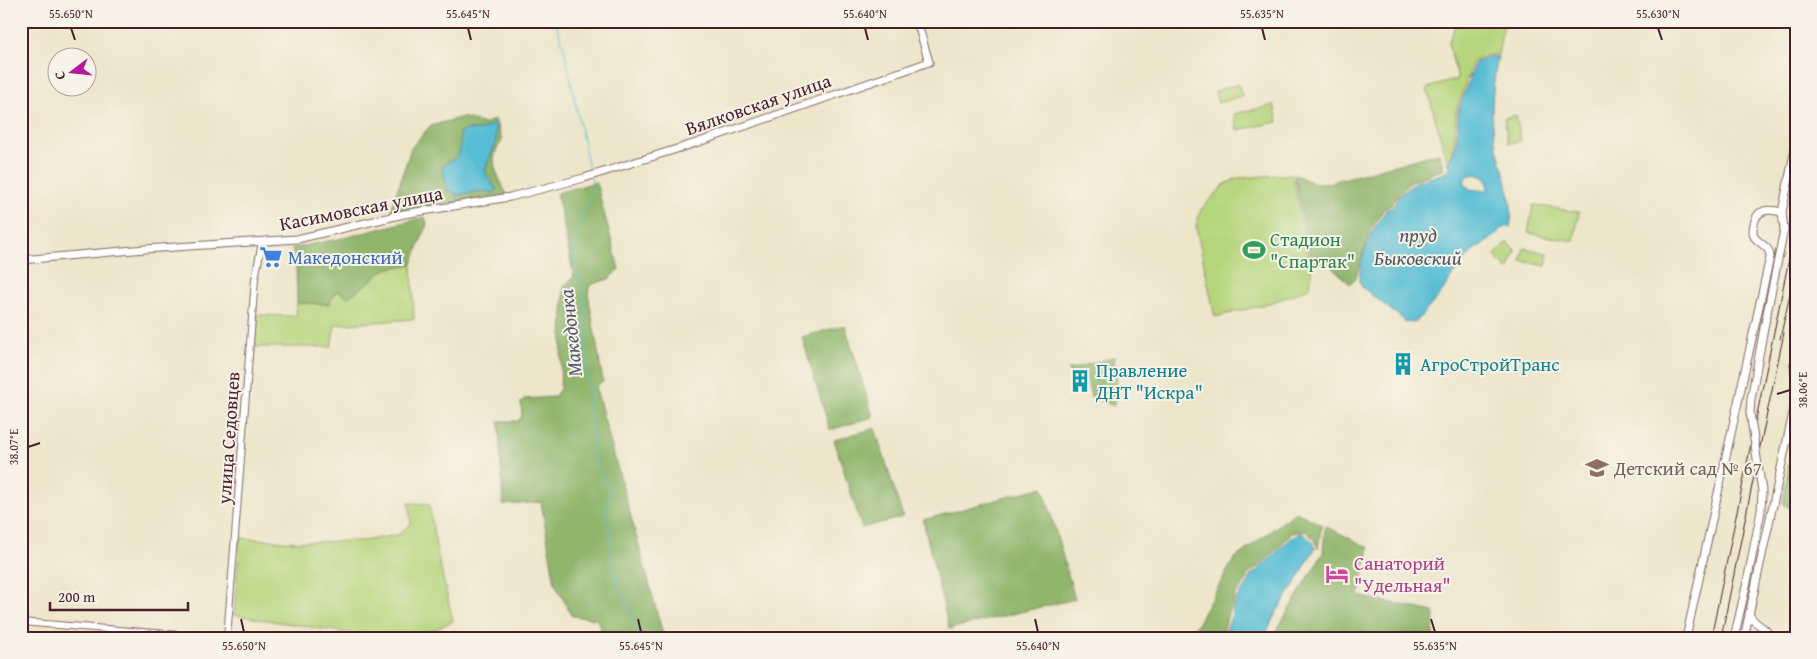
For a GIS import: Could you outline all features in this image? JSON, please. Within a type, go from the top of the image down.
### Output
[{"type":"main road","name":"Вялковская улица","points":[[584,178],[736,130],[930,62],[917,21]]},
{"type":"main road","points":[[1734,638],[1761,511],[1762,491],[1750,413],[1751,399],[1784,230],[1782,212],[1796,144]]},
{"type":"main road","name":"Касимовская улица","points":[[21,260],[307,238],[404,214],[510,197],[584,178]]},
{"type":"main road","points":[[1686,638],[1770,257],[1768,248],[1756,239],[1753,233],[1755,220],[1761,212],[1768,209],[1782,212]]},
{"type":"main road","points":[[1744,636],[1795,403]]},
{"type":"main road","points":[[1749,613],[1752,620],[1767,630],[1770,638]]},
{"type":"main road","points":[[1744,636],[1751,627],[1759,625]]},
{"type":"street","name":"улица Седовцев","points":[[227,638],[254,288],[262,242]]},
{"type":"street","points":[[21,622],[216,638]]},
{"type":"street","points":[[118,638],[119,630]]},
{"type":"green space","points":[[1479,21],[1504,21],[1498,55],[1488,55],[1473,62],[1456,111],[1455,140],[1448,165],[1427,88],[1458,79],[1448,43],[1455,26]]},
{"type":"green space","points":[[1238,84],[1242,96],[1218,103],[1215,91]]},
{"type":"green space","points":[[1274,105],[1278,122],[1237,130],[1234,114]]},
{"type":"green space","points":[[1516,115],[1521,141],[1508,143],[1504,118]]},
{"type":"green space","points":[[463,117],[484,124],[495,119],[502,141],[497,148],[494,162],[497,174],[507,195],[394,212],[391,210],[411,148],[430,126]]},
{"type":"green space","points":[[1439,153],[1444,169],[1410,182],[1392,204],[1384,209],[1371,229],[1356,276],[1350,284],[1330,265],[1312,263],[1294,174],[1313,183],[1324,184]]},
{"type":"green space","name":"Стадион \"Спартак\"","points":[[1292,174],[1312,274],[1310,287],[1275,301],[1215,317],[1196,226],[1201,209],[1225,184],[1238,178]]},
{"type":"green space","points":[[596,182],[619,269],[609,279],[590,285],[588,293],[603,382],[598,384],[596,389],[664,638],[603,638],[597,619],[572,616],[555,584],[541,502],[503,505],[499,421],[518,421],[522,416],[521,402],[524,399],[554,397],[560,389],[564,286],[574,277],[557,193]]},
{"type":"green space","points":[[1533,205],[1579,212],[1574,241],[1528,233]]},
{"type":"green space","points":[[425,217],[427,224],[412,264],[385,269],[348,297],[337,290],[329,304],[297,303],[296,267],[292,248],[344,238]]},
{"type":"green space","points":[[1507,242],[1516,251],[1508,270],[1494,256]]},
{"type":"green space","points":[[1524,248],[1548,253],[1546,266],[1521,261]]},
{"type":"green space","points":[[412,264],[414,319],[335,325],[331,347],[255,347],[257,315],[296,316],[297,303],[329,304],[337,290],[348,297],[385,269]]},
{"type":"green space","points":[[845,325],[873,417],[830,430],[802,337]]},
{"type":"green space","points":[[1114,357],[1117,381],[1114,406],[1091,397],[1086,376],[1071,379],[1068,370]]},
{"type":"green space","points":[[875,428],[903,517],[862,528],[834,440]]},
{"type":"green space","points":[[1789,464],[1796,465],[1796,508],[1787,507],[1783,502]]},
{"type":"green space","points":[[1043,487],[1075,599],[949,629],[923,520]]},
{"type":"green space","points":[[409,503],[429,504],[437,552],[453,621],[425,634],[425,638],[381,638],[234,615],[240,538],[299,542],[363,541],[398,535],[411,524]]},
{"type":"green space","points":[[1296,512],[1322,525],[1318,548],[1315,540],[1305,531],[1292,533],[1262,564],[1247,575],[1246,582],[1235,595],[1233,605],[1228,612],[1224,631],[1219,638],[1189,638],[1234,559]]},
{"type":"green space","name":"Санаторий \"Удельная\"","points":[[1325,526],[1369,548],[1359,596],[1434,612],[1433,638],[1272,638],[1323,553]]},
{"type":"water","name":"пруд Быковский","points":[[1488,57],[1498,57],[1492,115],[1496,145],[1511,205],[1510,227],[1502,228],[1490,240],[1476,248],[1457,269],[1439,296],[1416,322],[1411,323],[1405,321],[1363,288],[1359,281],[1361,261],[1373,230],[1387,209],[1393,207],[1399,196],[1414,183],[1447,172],[1457,140],[1458,111],[1475,63]],"holes":[[[1476,174],[1485,177],[1488,184],[1487,191],[1469,189],[1464,181],[1467,176]]]},
{"type":"water","points":[[493,123],[494,127],[498,129],[496,130],[496,143],[485,169],[487,176],[497,190],[492,193],[478,191],[460,195],[449,191],[442,167],[459,154],[459,133],[466,130],[482,130]]},
{"type":"water","points":[[1302,533],[1313,542],[1315,548],[1263,638],[1224,638],[1236,599],[1249,583],[1250,576],[1283,545]]},
{"type":"waterway","name":"Македонка","points":[[555,21],[564,48],[590,174]]},
{"type":"waterway","name":"Македонка","points":[[591,178],[594,191],[577,229],[574,263],[584,295],[590,415],[596,467],[611,491],[606,511],[609,523],[612,569],[642,638]]},
{"type":"railway","points":[[1711,638],[1796,225]]},
{"type":"railway","points":[[1780,339],[1796,268]]},
{"type":"railway","points":[[1721,638],[1784,333]]},
{"type":"railway","points":[[1790,363],[1796,414]]},
{"type":"place","name":"Стадион \"Спартак\"","points":[[1254,250]]},
{"type":"place","name":"Македонский","points":[[271,257]]},
{"type":"place","name":"АгроСтройТранс","points":[[1403,364]]},
{"type":"place","name":"Правление ДНТ \"Искра\"","points":[[1080,381]]},
{"type":"place","name":"Детский сад № 67","points":[[1597,468]]},
{"type":"place","name":"Санаторий \"Удельная\"","points":[[1337,574]]}]
